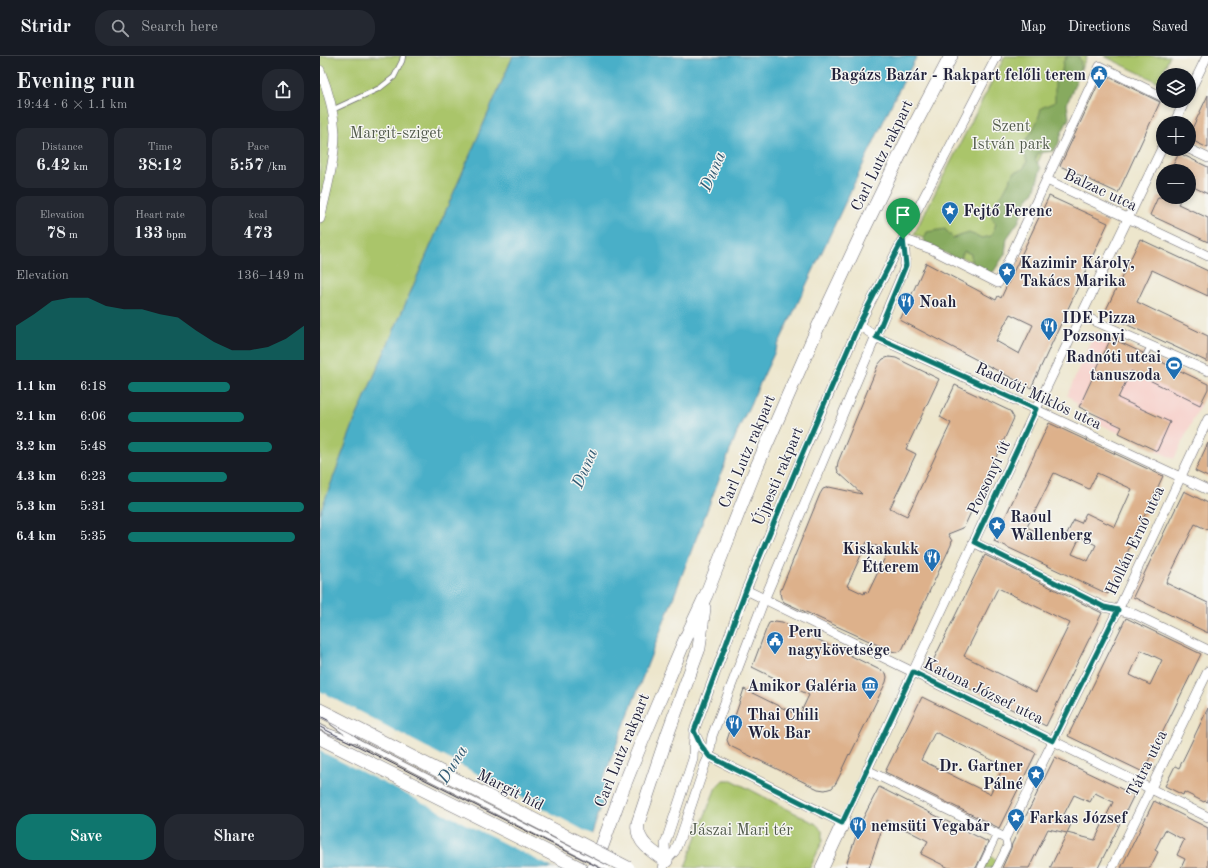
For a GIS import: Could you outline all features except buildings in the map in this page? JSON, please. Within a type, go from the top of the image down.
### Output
[{"type":"main road","name":"Carl Lutz rakpart","points":[[594,868],[640,746],[684,642],[706,595],[754,473],[818,327],[912,130],[951,56]]},
{"type":"main road","points":[[664,864],[639,837],[637,828],[668,733],[699,648],[706,595]]},
{"type":"main road","name":"Margit híd","points":[[320,710],[628,868]]},
{"type":"main road","points":[[320,738],[580,868]]},
{"type":"main road","points":[[822,868],[842,823]]},
{"type":"street","name":"Újpesti rakpart","points":[[694,731],[746,590],[799,462],[859,324],[997,56]]},
{"type":"street","points":[[1196,83],[1204,72],[1207,56]]},
{"type":"street","points":[[664,864],[675,851],[681,836],[709,756],[712,736],[764,600],[906,265],[903,239],[931,249],[998,283],[1100,66],[1156,94]]},
{"type":"street","points":[[320,70],[326,84],[332,110],[335,135],[331,169],[320,219]]},
{"type":"street","points":[[1196,152],[1208,158]]},
{"type":"street","name":"Pozsonyi út","points":[[842,823],[1036,409],[1158,156]]},
{"type":"street","name":"Balzac utca","points":[[1047,180],[1208,256]]},
{"type":"street","points":[[1081,315],[1208,372]]},
{"type":"street","name":"Radnóti Miklós utca","points":[[859,324],[876,337],[1036,409],[1208,490]]},
{"type":"street","name":"Hollán Ernő utca","points":[[981,868],[1001,836],[1053,741],[1118,610],[1208,419]]},
{"type":"street","points":[[974,542],[1104,607],[1132,613],[1208,650]]},
{"type":"street","name":"Katona József utca","points":[[746,590],[1208,817]]},
{"type":"street","name":"Tátra utca","points":[[1112,868],[1208,670]]},
{"type":"street","points":[[694,731],[700,744],[709,756],[842,823]]},
{"type":"street","points":[[664,864],[665,844],[693,759],[694,731]]},
{"type":"street","points":[[867,770],[1001,836]]},
{"type":"street","name":"Hollán Ernő utca","points":[[996,868],[1007,846],[1001,836]]},
{"type":"lane","points":[[332,110],[380,88],[394,77],[403,56]]},
{"type":"lane","points":[[1146,354],[1150,346]]},
{"type":"lane","name":"Margit híd","points":[[320,716],[332,722],[359,742]]},
{"type":"lane","name":"Margit híd","points":[[334,718],[359,742]]},
{"type":"lane","name":"Margit híd","points":[[320,728],[359,742],[608,868]]},
{"type":"shaded area","points":[[1096,331],[1208,384],[1208,389],[1174,459],[1096,422],[1099,416],[1076,406],[1077,403],[1067,395]]},
{"type":"green space","name":"Margit-sziget","points":[[320,56],[513,56],[355,420],[320,513]]},
{"type":"green space","name":"Szent István park","points":[[1005,56],[1087,56],[988,270],[914,234]]},
{"type":"green space","points":[[1067,56],[1078,56],[1081,62],[1079,74],[1067,104],[1069,118],[1062,132],[1058,145],[1053,151],[1038,153],[1035,160],[1041,168],[1034,192],[1026,201],[1019,221],[1007,238],[1005,254],[994,271],[990,274],[977,269],[971,261],[971,254],[964,251],[960,260],[923,241],[927,232],[945,229],[953,238],[969,233],[982,238],[991,236],[996,224],[991,217],[995,210],[993,203],[1003,193],[1014,172],[1023,169],[1027,162],[1022,146],[1034,128],[1041,108],[1055,102],[1055,80],[1062,71],[1063,62]]},
{"type":"green space","points":[[1104,56],[1170,56],[1164,68],[1156,68],[1156,81]]},
{"type":"green space","name":"Jászai Mari tér","points":[[723,780],[732,780],[816,824],[823,831],[823,840],[810,868],[685,867],[716,787]]},
{"type":"green space","points":[[990,856],[997,860],[993,868],[984,868]]},
{"type":"water","name":"Duna","points":[[513,56],[917,56],[894,99],[738,430],[603,780],[609,784],[580,868],[320,868],[320,513],[355,420]]},
{"type":"pier","points":[[320,691],[593,835],[582,868],[553,868],[320,751]]},
{"type":"tram line","points":[[320,716],[615,868]]},
{"type":"tram line","points":[[320,727],[600,868]]},
{"type":"place","name":"Bagázs Bazár - Rakpart felőli terem","points":[[1099,89]]},
{"type":"place","name":"Fejtő Ferenc","points":[[950,225]]},
{"type":"place","name":"Kazimir Károly, Takács Marika","points":[[1007,286]]},
{"type":"place","name":"Noah","points":[[906,316]]},
{"type":"place","name":"IDE Pizza Pozsonyi","points":[[1049,341]]},
{"type":"place","name":"Radnóti utcai tanuszoda","points":[[1174,380]]},
{"type":"place","name":"Raoul Wallenberg","points":[[997,540]]},
{"type":"place","name":"Kiskakukk Étterem","points":[[932,572]]},
{"type":"place","name":"Peru nagykövetsége","points":[[775,655]]},
{"type":"place","name":"Amikor Galéria","points":[[870,700]]},
{"type":"place","name":"Thai Chili Wok Bar","points":[[734,738]]},
{"type":"place","name":"Dr. Gartner Pálné","points":[[1036,789]]},
{"type":"place","name":"Farkas József","points":[[1016,832]]},
{"type":"place","name":"nemsüti Vegabár","points":[[858,840]]},
{"type":"route","points":[[903,239],[906,265],[876,337],[1036,409],[974,542],[1104,607],[1118,610],[1053,741],[913,672],[842,823],[709,756],[700,744],[694,731],[746,590],[799,462],[859,324],[903,239]]}]
